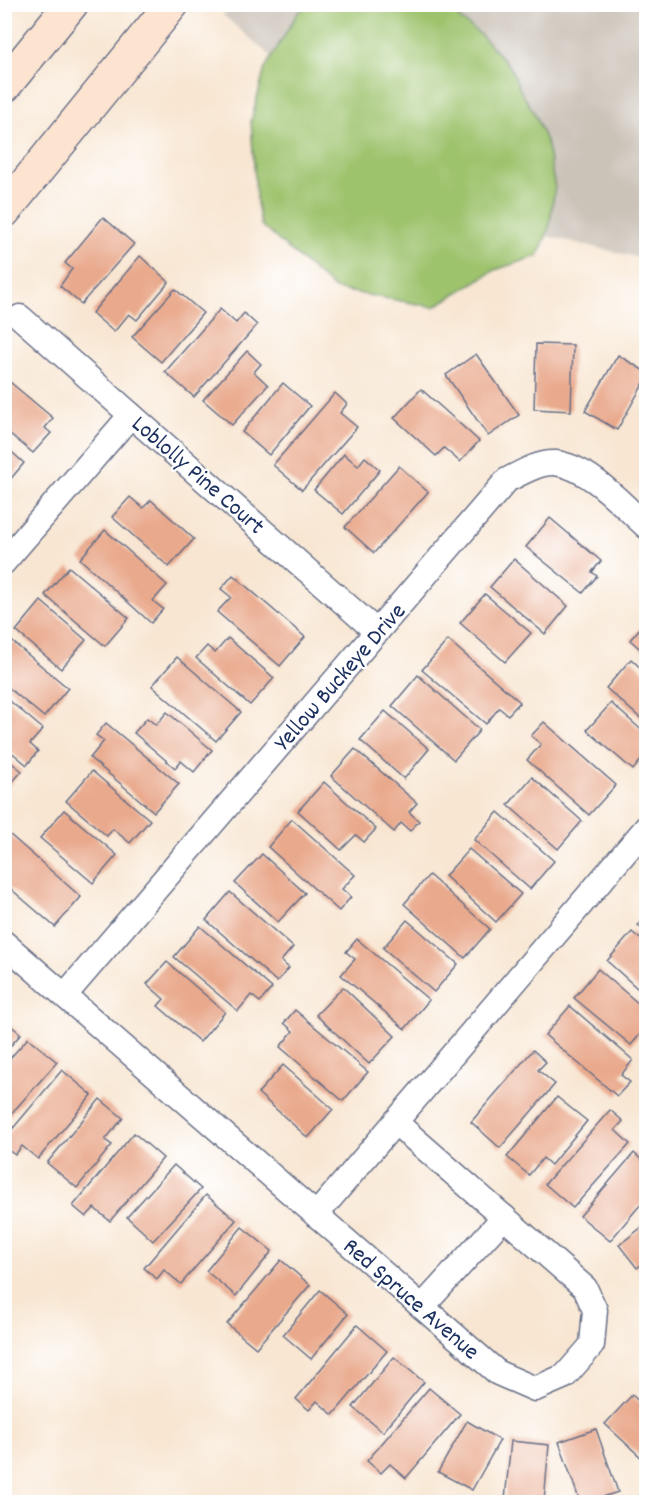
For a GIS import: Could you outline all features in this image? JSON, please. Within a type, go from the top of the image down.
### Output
[{"type":"street","points":[[4,86],[71,4]]},
{"type":"street","points":[[4,211],[172,4]]},
{"type":"street","name":"Loblolly Pine Court","points":[[20,317],[377,632]]},
{"type":"street","points":[[4,562],[131,415]]},
{"type":"street","name":"Yellow Buckeye Drive","points":[[64,995],[507,480],[532,468],[554,463],[586,473],[646,526]]},
{"type":"street","points":[[316,1215],[646,828]]},
{"type":"street","name":"Red Spruce Avenue","points":[[4,943],[498,1373],[535,1389],[565,1376],[592,1346],[595,1310],[585,1288],[395,1122]]},
{"type":"street","points":[[422,1307],[504,1217]]},
{"type":"shaded area","points":[[232,5],[308,5],[297,14],[272,57],[223,15]]},
{"type":"shaded area","points":[[446,5],[646,5],[646,255],[640,258],[547,236],[549,229],[534,112],[521,92],[510,67],[481,35]]},
{"type":"green space","points":[[308,4],[446,5],[481,35],[510,67],[521,92],[534,112],[546,141],[555,187],[549,229],[538,256],[495,270],[434,307],[335,289],[261,225],[256,197],[251,121],[265,68],[297,14]]},
{"type":"building","points":[[103,217],[134,244],[81,304],[60,286],[72,269],[65,263]]},
{"type":"building","points":[[140,256],[169,282],[137,320],[129,314],[114,332],[92,313]]},
{"type":"building","points":[[175,289],[203,313],[161,362],[132,337]]},
{"type":"building","points":[[220,309],[236,323],[244,313],[257,325],[194,397],[165,372]]},
{"type":"building","points":[[536,344],[573,345],[571,411],[534,409]]},
{"type":"building","points":[[247,351],[261,364],[254,372],[268,385],[232,425],[203,400]]},
{"type":"building","points":[[476,354],[519,415],[488,436],[446,375]]},
{"type":"building","points":[[618,355],[646,372],[646,379],[617,430],[585,411]]},
{"type":"building","points":[[4,377],[53,418],[45,428],[51,433],[33,453],[4,429]]},
{"type":"building","points":[[283,383],[310,406],[269,455],[242,432]]},
{"type":"building","points":[[421,389],[479,441],[460,462],[444,448],[436,456],[394,418]]},
{"type":"building","points":[[335,393],[347,404],[340,413],[357,427],[302,490],[273,465]]},
{"type":"building","points":[[4,445],[24,463],[8,482],[4,483]]},
{"type":"building","points":[[344,454],[358,466],[365,457],[380,470],[343,514],[314,490]]},
{"type":"building","points":[[399,466],[428,492],[374,553],[345,527]]},
{"type":"building","points":[[130,497],[143,508],[151,500],[194,539],[169,567],[112,517]]},
{"type":"building","points":[[550,518],[601,561],[592,572],[597,576],[583,593],[526,547]]},
{"type":"building","points":[[105,530],[167,585],[153,601],[163,609],[151,623],[80,559]]},
{"type":"building","points":[[514,559],[568,606],[545,634],[490,587]]},
{"type":"building","points":[[69,567],[129,618],[105,646],[45,595]]},
{"type":"building","points":[[233,575],[305,637],[280,666],[217,612],[231,597],[221,589]]},
{"type":"building","points":[[485,594],[531,633],[505,662],[460,623]]},
{"type":"building","points":[[41,601],[86,640],[61,669],[16,631]]},
{"type":"building","points":[[646,621],[646,654],[630,640]]},
{"type":"building","points":[[8,638],[68,688],[44,717],[4,684],[4,642]]},
{"type":"building","points":[[228,638],[274,678],[250,705],[196,658],[207,646],[215,653]]},
{"type":"building","points":[[448,640],[520,702],[508,715],[499,708],[486,724],[422,670]]},
{"type":"building","points":[[177,657],[241,712],[216,741],[152,686]]},
{"type":"building","points":[[631,659],[646,673],[646,723],[606,688]]},
{"type":"building","points":[[418,675],[480,730],[454,760],[392,706]]},
{"type":"building","points":[[4,696],[43,729],[30,744],[38,751],[27,765],[4,746]]},
{"type":"building","points":[[611,703],[646,734],[646,754],[633,770],[587,730]]},
{"type":"building","points":[[385,711],[429,749],[404,779],[360,740]]},
{"type":"building","points":[[167,712],[212,750],[194,772],[181,761],[175,768],[134,733],[147,718],[156,725]]},
{"type":"building","points":[[544,722],[616,785],[589,815],[527,760],[541,744],[531,736]]},
{"type":"building","points":[[106,723],[179,784],[154,812],[90,758],[104,741],[96,735]]},
{"type":"building","points":[[355,749],[417,803],[409,812],[419,821],[410,831],[401,823],[394,832],[331,776]]},
{"type":"building","points":[[4,757],[22,771],[9,786],[4,782]]},
{"type":"building","points":[[92,771],[150,820],[130,843],[113,829],[107,836],[66,801]]},
{"type":"building","points":[[532,777],[582,821],[558,849],[508,805]]},
{"type":"building","points":[[324,782],[376,829],[364,842],[356,835],[341,850],[298,811]]},
{"type":"building","points":[[64,810],[117,855],[93,883],[40,838]]},
{"type":"building","points":[[498,812],[554,861],[530,889],[474,840]]},
{"type":"building","points":[[292,819],[355,875],[342,889],[351,897],[339,911],[268,847]]},
{"type":"building","points":[[8,833],[81,897],[55,927],[4,883],[4,837]]},
{"type":"building","points":[[469,849],[521,894],[496,922],[445,876]]},
{"type":"building","points":[[262,854],[305,893],[278,922],[235,883]]},
{"type":"building","points":[[429,875],[490,929],[465,958],[404,904]]},
{"type":"building","points":[[230,892],[293,947],[281,961],[289,968],[277,982],[206,920]]},
{"type":"building","points":[[646,915],[646,932],[638,925]]},
{"type":"building","points":[[407,920],[458,964],[434,992],[383,948]]},
{"type":"building","points":[[200,926],[272,988],[260,1002],[251,995],[238,1011],[174,957]]},
{"type":"building","points":[[632,932],[646,944],[646,996],[607,961]]},
{"type":"building","points":[[357,939],[429,1000],[405,1029],[341,975],[355,959],[346,952]]},
{"type":"building","points":[[167,962],[225,1012],[200,1042],[158,1006],[164,999],[147,984]]},
{"type":"building","points":[[598,969],[646,1010],[646,1027],[631,1045],[574,998]]},
{"type":"building","points":[[343,987],[395,1036],[369,1064],[316,1015]]},
{"type":"building","points":[[570,1006],[633,1060],[621,1075],[630,1082],[617,1096],[545,1035]]},
{"type":"building","points":[[295,1010],[368,1072],[343,1101],[280,1047],[293,1031],[284,1023]]},
{"type":"building","points":[[4,1020],[21,1034],[4,1053]]},
{"type":"building","points":[[28,1038],[57,1062],[4,1122],[4,1065]]},
{"type":"building","points":[[533,1050],[546,1062],[538,1070],[555,1084],[500,1148],[471,1122]]},
{"type":"building","points":[[283,1065],[333,1109],[308,1138],[258,1093]]},
{"type":"building","points":[[62,1070],[92,1095],[38,1159],[22,1146],[15,1155],[4,1147],[4,1139]]},
{"type":"building","points":[[557,1097],[587,1121],[551,1165],[543,1158],[529,1175],[507,1157]]},
{"type":"building","points":[[100,1099],[123,1118],[105,1140],[112,1145],[77,1188],[47,1163]]},
{"type":"building","points":[[610,1110],[623,1121],[615,1130],[630,1144],[573,1208],[545,1184]]},
{"type":"building","points":[[134,1133],[163,1158],[110,1221],[94,1208],[86,1217],[73,1206]]},
{"type":"building","points":[[634,1153],[646,1164],[646,1198],[610,1241],[580,1216]]},
{"type":"building","points":[[174,1165],[201,1189],[153,1241],[127,1217]]},
{"type":"building","points":[[206,1195],[236,1220],[181,1284],[164,1270],[157,1279],[144,1268]]},
{"type":"building","points":[[646,1224],[646,1261],[637,1268],[619,1245]]},
{"type":"building","points":[[242,1227],[272,1251],[236,1296],[206,1271]]},
{"type":"building","points":[[281,1260],[310,1285],[256,1348],[227,1324]]},
{"type":"building","points":[[320,1290],[348,1314],[311,1359],[283,1335]]},
{"type":"building","points":[[357,1325],[387,1351],[333,1415],[317,1401],[309,1410],[296,1399]]},
{"type":"building","points":[[394,1357],[424,1382],[383,1432],[353,1407]]},
{"type":"building","points":[[429,1388],[460,1414],[406,1478],[390,1464],[381,1473],[367,1461]]},
{"type":"building","points":[[632,1395],[646,1408],[646,1462],[605,1424]]},
{"type":"building","points":[[467,1421],[500,1440],[472,1490],[438,1472]]},
{"type":"building","points":[[596,1429],[618,1492],[588,1502],[580,1502],[559,1442]]},
{"type":"building","points":[[511,1441],[549,1445],[544,1502],[505,1499]]}]
